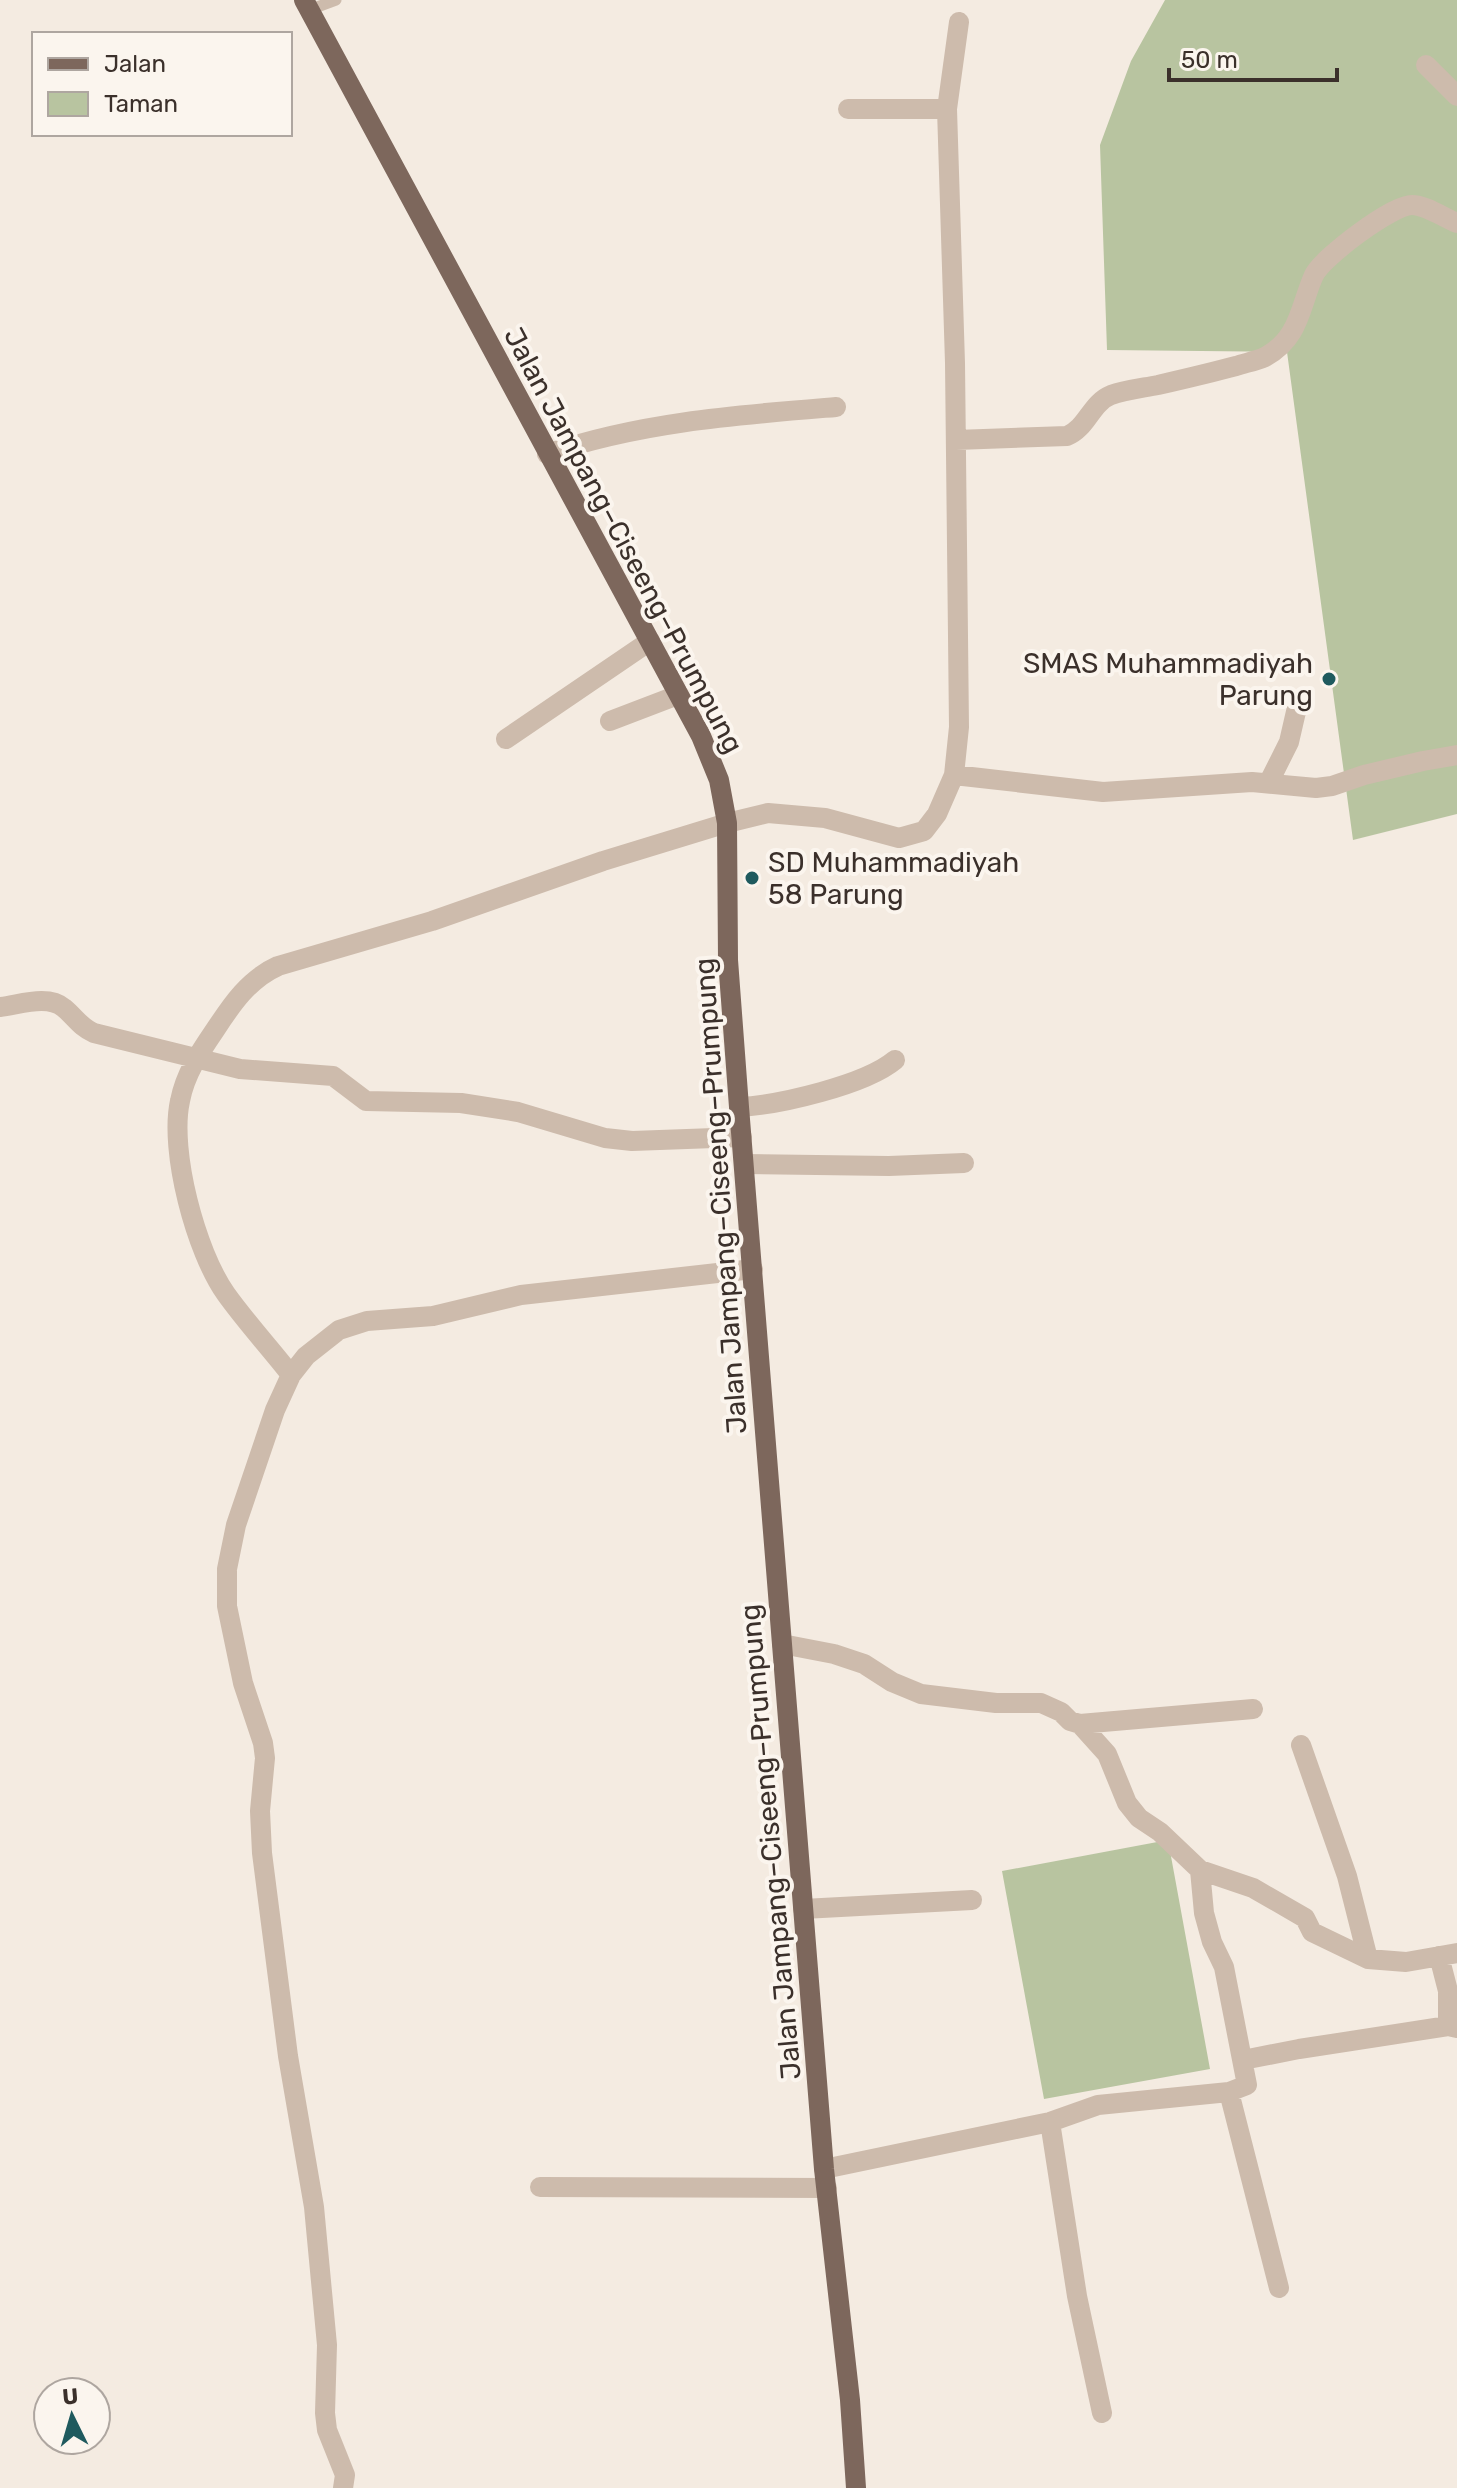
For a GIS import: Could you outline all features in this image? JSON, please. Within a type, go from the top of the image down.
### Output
[{"type":"main road","name":"Jalan Jampang–Ciseeng–Prumpung","points":[[306,5],[701,736],[719,780],[727,823],[728,960],[803,1909],[825,2178],[850,2400],[856,2488]]},
{"type":"street","points":[[291,1375],[224,1292],[198,1239],[183,1180],[178,1123],[180,1101],[197,1057],[234,1002],[256,978],[278,966],[432,921],[543,880],[768,813],[825,818],[899,838],[924,831],[937,814],[954,775],[959,727],[956,440],[947,109],[959,22]]},
{"type":"street","points":[[1426,65],[1457,96]]},
{"type":"street","points":[[848,109],[947,109]]},
{"type":"street","points":[[956,440],[1067,436],[1080,430],[1099,403],[1113,394],[1200,376],[1263,358],[1277,348],[1295,325],[1316,272],[1356,237],[1409,205],[1420,206],[1457,224]]},
{"type":"street","points":[[547,454],[589,439],[639,429],[739,415],[836,407]]},
{"type":"street","points":[[506,739],[650,641]]},
{"type":"street","points":[[610,721],[678,695]]},
{"type":"street","points":[[1269,782],[1289,742],[1298,703]]},
{"type":"street","points":[[954,775],[1103,792],[1269,782],[1304,788],[1332,786],[1378,771],[1457,755]]},
{"type":"street","points":[[0,1007],[54,1002],[94,1033],[240,1069],[333,1076],[366,1101],[461,1103],[518,1112],[605,1138],[632,1141],[742,1137]]},
{"type":"street","points":[[739,1107],[794,1099],[860,1078],[895,1060]]},
{"type":"street","points":[[744,1164],[889,1166],[964,1163]]},
{"type":"street","points":[[343,2488],[343,2466],[326,2421],[327,2345],[314,2207],[288,2056],[262,1853],[263,1743],[243,1683],[227,1606],[227,1569],[236,1525],[275,1410],[291,1375],[306,1356],[339,1330],[367,1321],[433,1316],[521,1295],[753,1269]]},
{"type":"street","points":[[782,1644],[834,1654],[864,1664],[892,1682],[921,1694],[996,1703],[1041,1703],[1080,1724],[1253,1709]]},
{"type":"street","points":[[1080,1724],[1107,1754],[1127,1803],[1139,1818],[1160,1832],[1200,1870],[1253,1888],[1305,1918],[1312,1932],[1368,1959],[1406,1962],[1448,1954],[1448,1991],[1453,2027],[1243,2060]]},
{"type":"street","points":[[1301,1745],[1347,1876],[1368,1959]]},
{"type":"street","points":[[540,2187],[825,2178],[1050,2122],[1098,2105],[1229,2092],[1247,2085],[1224,1967],[1212,1942],[1204,1913],[1200,1870]]},
{"type":"street","points":[[803,1909],[972,1900]]},
{"type":"street","points":[[1229,2092],[1279,2288]]},
{"type":"street","points":[[1050,2122],[1077,2296],[1102,2413]]},
{"type":"lane","points":[[306,5],[336,0]]},
{"type":"green space","points":[[1165,0],[1457,0],[1457,814],[1353,840],[1287,352],[1107,350],[1100,145],[1131,61]]},
{"type":"green space","points":[[1168,1840],[1210,2069],[1044,2099],[1002,1871]]},
{"type":"place","name":"SMAS Muhammadiyah Parung","points":[[1329,679]]},
{"type":"place","name":"SD Muhammadiyah 58 Parung","points":[[752,878]]}]
